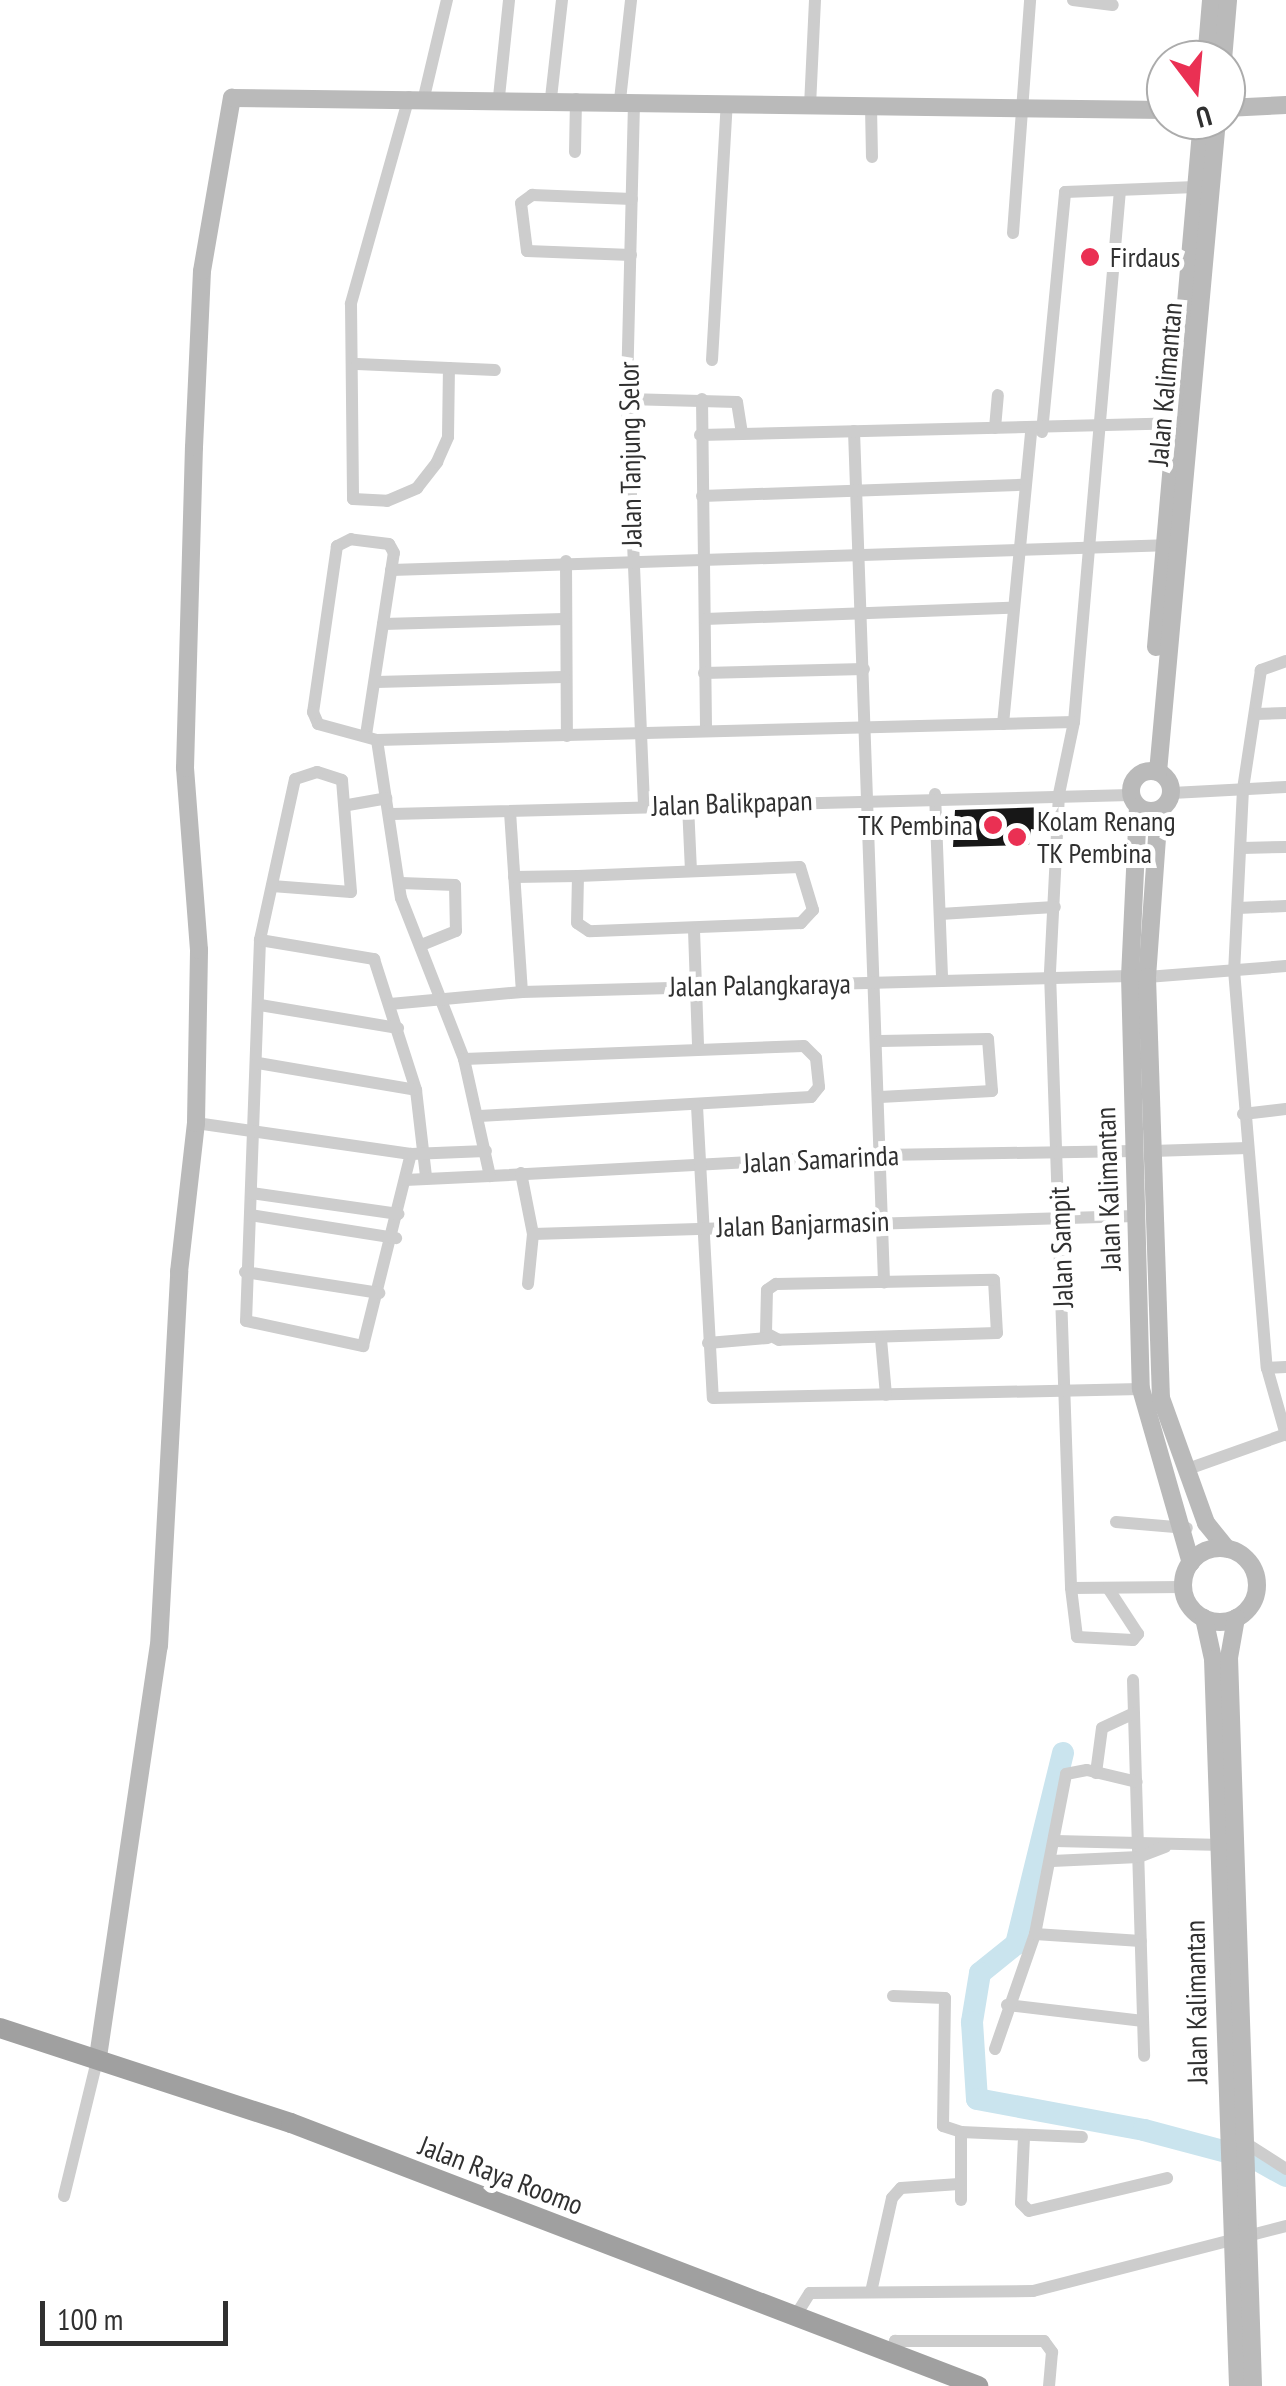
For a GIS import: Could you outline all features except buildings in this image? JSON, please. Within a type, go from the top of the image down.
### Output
[{"type":"highway","name":"Jalan Raya Roomo","points":[[0,2028],[98,2057],[796,2315],[968,2384]]},
{"type":"main road","points":[[1207,40],[1210,0]]},
{"type":"main road","points":[[1225,40],[1228,0]]},
{"type":"main road","points":[[98,2057],[159,1646],[179,1272],[205,1124],[199,950],[185,768],[202,271],[222,138],[232,98],[552,98],[1024,114],[1146,111]]},
{"type":"main road","points":[[1246,107],[1286,105]]},
{"type":"main road","name":"Jalan Kalimantan","points":[[1152,772],[1191,329],[1200,140]]},
{"type":"main road","name":"Jalan Kalimantan","points":[[1172,544],[1176,423],[1215,140]]},
{"type":"main road","points":[[1152,772],[1172,793],[1159,810],[1135,801],[1152,772]]},
{"type":"main road","name":"Jalan Kalimantan","points":[[1135,801],[1148,1312],[1141,1388],[1187,1528],[1190,1563]]},
{"type":"main road","name":"Jalan Kalimantan","points":[[1139,976],[1159,810]]},
{"type":"main road","name":"Jalan Kalimantan","points":[[1144,1151],[1136,1216],[1160,1398],[1206,1523],[1227,1549]]},
{"type":"main road","points":[[1227,1549],[1247,1560],[1257,1580],[1253,1603],[1236,1618],[1204,1618],[1183,1587],[1190,1563],[1227,1549]]},
{"type":"main road","name":"Jalan Kalimantan","points":[[1204,1618],[1212,1646],[1228,1845]]},
{"type":"main road","name":"Jalan Kalimantan","points":[[1236,1618],[1229,1658],[1228,1845],[1239,2143],[1238,2386]]},
{"type":"main road","name":"Jalan Kalimantan","points":[[1240,2243],[1254,2386]]},
{"type":"street","points":[[447,0],[411,97],[351,304],[356,364],[349,495],[386,501],[417,488],[448,437],[449,368]]},
{"type":"street","points":[[499,97],[510,0]]},
{"type":"street","points":[[552,98],[562,0]]},
{"type":"street","name":"Jalan Tanjung Selor","points":[[631,0],[627,399],[644,806]]},
{"type":"street","points":[[810,106],[814,0]]},
{"type":"street","points":[[1013,234],[1030,0]]},
{"type":"street","points":[[1073,0],[1114,5]]},
{"type":"street","points":[[576,99],[576,152]]},
{"type":"street","points":[[712,360],[726,102]]},
{"type":"street","points":[[871,106],[872,157]]},
{"type":"street","points":[[1003,724],[1022,485],[1037,431],[1061,198],[1072,190],[1196,187]]},
{"type":"street","name":"Jalan Sampit","points":[[1108,1588],[1138,1634],[1134,1640],[1077,1637],[1071,1588],[1050,974],[1059,794],[1074,722],[1120,190]]},
{"type":"street","points":[[630,255],[527,250],[521,202],[532,196],[632,199]]},
{"type":"street","points":[[356,364],[495,370]]},
{"type":"street","points":[[995,428],[998,395]]},
{"type":"street","points":[[627,399],[737,402],[742,433]]},
{"type":"street","points":[[702,399],[706,728]]},
{"type":"street","points":[[700,436],[995,428],[1037,431],[1176,423]]},
{"type":"street","points":[[854,431],[878,982],[884,1282]]},
{"type":"street","points":[[702,496],[1022,485]]},
{"type":"street","points":[[490,1176],[480,1116],[464,1059],[438,997],[424,944],[407,921],[392,814],[372,738],[391,570],[389,544],[351,539],[337,546],[313,712],[318,724],[372,738],[1074,722]]},
{"type":"street","points":[[391,570],[632,556],[1172,544]]},
{"type":"street","points":[[566,561],[567,736]]},
{"type":"street","points":[[705,619],[1010,608]]},
{"type":"street","points":[[383,624],[564,618]]},
{"type":"street","points":[[1186,1470],[1286,1434],[1267,1368],[1234,970],[1243,790],[1255,714],[1264,664],[1286,661]]},
{"type":"street","points":[[704,673],[864,668]]},
{"type":"street","points":[[376,682],[564,677]]},
{"type":"street","points":[[1255,714],[1286,713]]},
{"type":"street","points":[[272,886],[351,892],[348,806],[342,780],[317,772],[295,779],[260,940],[256,1127],[242,1315],[250,1326],[358,1346],[367,1342],[396,1238],[411,1154]]},
{"type":"street","points":[[1172,793],[1286,787]]},
{"type":"street","points":[[935,794],[942,979]]},
{"type":"street","name":"Jalan Balikpapan","points":[[392,814],[935,794],[1059,794],[1135,801]]},
{"type":"street","points":[[348,806],[386,798]]},
{"type":"street","points":[[688,805],[691,870]]},
{"type":"street","points":[[510,812],[522,992]]},
{"type":"street","points":[[1242,848],[1286,847]]},
{"type":"street","points":[[514,877],[800,867],[813,910],[802,923],[694,930],[583,929],[578,876]]},
{"type":"street","points":[[401,883],[455,885],[456,932],[424,944]]},
{"type":"street","points":[[1238,908],[1286,906]]},
{"type":"street","points":[[940,914],[1055,907]]},
{"type":"street","points":[[694,930],[698,1048]]},
{"type":"street","points":[[260,940],[374,959],[416,1090],[429,1152],[426,1177]]},
{"type":"street","name":"Jalan Palangkaraya","points":[[390,1004],[522,992],[1050,974],[1139,976],[1286,966]]},
{"type":"street","points":[[260,1004],[398,1028]]},
{"type":"street","points":[[880,1041],[988,1039],[992,1091],[880,1096]]},
{"type":"street","points":[[464,1059],[804,1046],[816,1058],[819,1088],[811,1097],[480,1116]]},
{"type":"street","points":[[258,1063],[416,1090]]},
{"type":"street","points":[[697,1106],[710,1387],[720,1402],[1141,1388]]},
{"type":"street","points":[[1243,1114],[1286,1109]]},
{"type":"street","points":[[205,1124],[256,1127],[411,1154],[486,1151]]},
{"type":"street","name":"Jalan Samarinda","points":[[405,1180],[881,1155],[1248,1148]]},
{"type":"street","points":[[514,1173],[533,1234],[528,1284]]},
{"type":"street","points":[[251,1193],[399,1214]]},
{"type":"street","points":[[250,1215],[396,1238]]},
{"type":"street","name":"Jalan Banjarmasin","points":[[533,1234],[883,1220],[1136,1216]]},
{"type":"street","points":[[246,1272],[379,1293]]},
{"type":"street","points":[[708,1343],[997,1333],[1001,1326],[994,1280],[770,1286],[768,1338]]},
{"type":"street","points":[[880,1339],[886,1395]]},
{"type":"street","points":[[1267,1368],[1286,1366]]},
{"type":"street","points":[[1116,1522],[1187,1528]]},
{"type":"street","points":[[1071,1588],[1183,1587]]},
{"type":"street","points":[[1133,1680],[1144,2056]]},
{"type":"street","points":[[1096,1772],[1102,1728],[1134,1713]]},
{"type":"street","points":[[996,2049],[1008,2005],[1036,1934],[1066,1774],[1096,1772],[1136,1782]]},
{"type":"street","points":[[1055,1841],[1138,1840],[1165,1848]]},
{"type":"street","points":[[1052,1860],[1139,1857],[1165,1848],[1228,1845]]},
{"type":"street","points":[[1036,1934],[1141,1941]]},
{"type":"street","points":[[893,1996],[945,1998],[943,2126],[962,2132],[1082,2138]]},
{"type":"street","points":[[1008,2005],[1143,2022]]},
{"type":"street","points":[[64,2196],[98,2057]]},
{"type":"street","points":[[960,2200],[962,2132]]},
{"type":"street","points":[[1024,2136],[1021,2203],[1030,2211],[1166,2178]]},
{"type":"street","points":[[1239,2143],[1286,2169]]},
{"type":"street","points":[[871,2292],[892,2198],[901,2188],[959,2184]]},
{"type":"street","points":[[796,2315],[810,2293],[1033,2291],[1240,2243],[1286,2226]]},
{"type":"street","points":[[891,2352],[894,2341],[1044,2341],[1052,2352],[1050,2386]]},
{"type":"waterway","points":[[1063,1753],[1016,1944],[980,1973],[972,2022],[977,2099],[1144,2130],[1257,2160],[1286,2176]]},
{"type":"place","name":"Firdaus","points":[[1090,257]]},
{"type":"place","name":"TK Pembina","points":[[993,825]]},
{"type":"place","name":"Kolam Renang TK Pembina","points":[[1017,837]]}]
